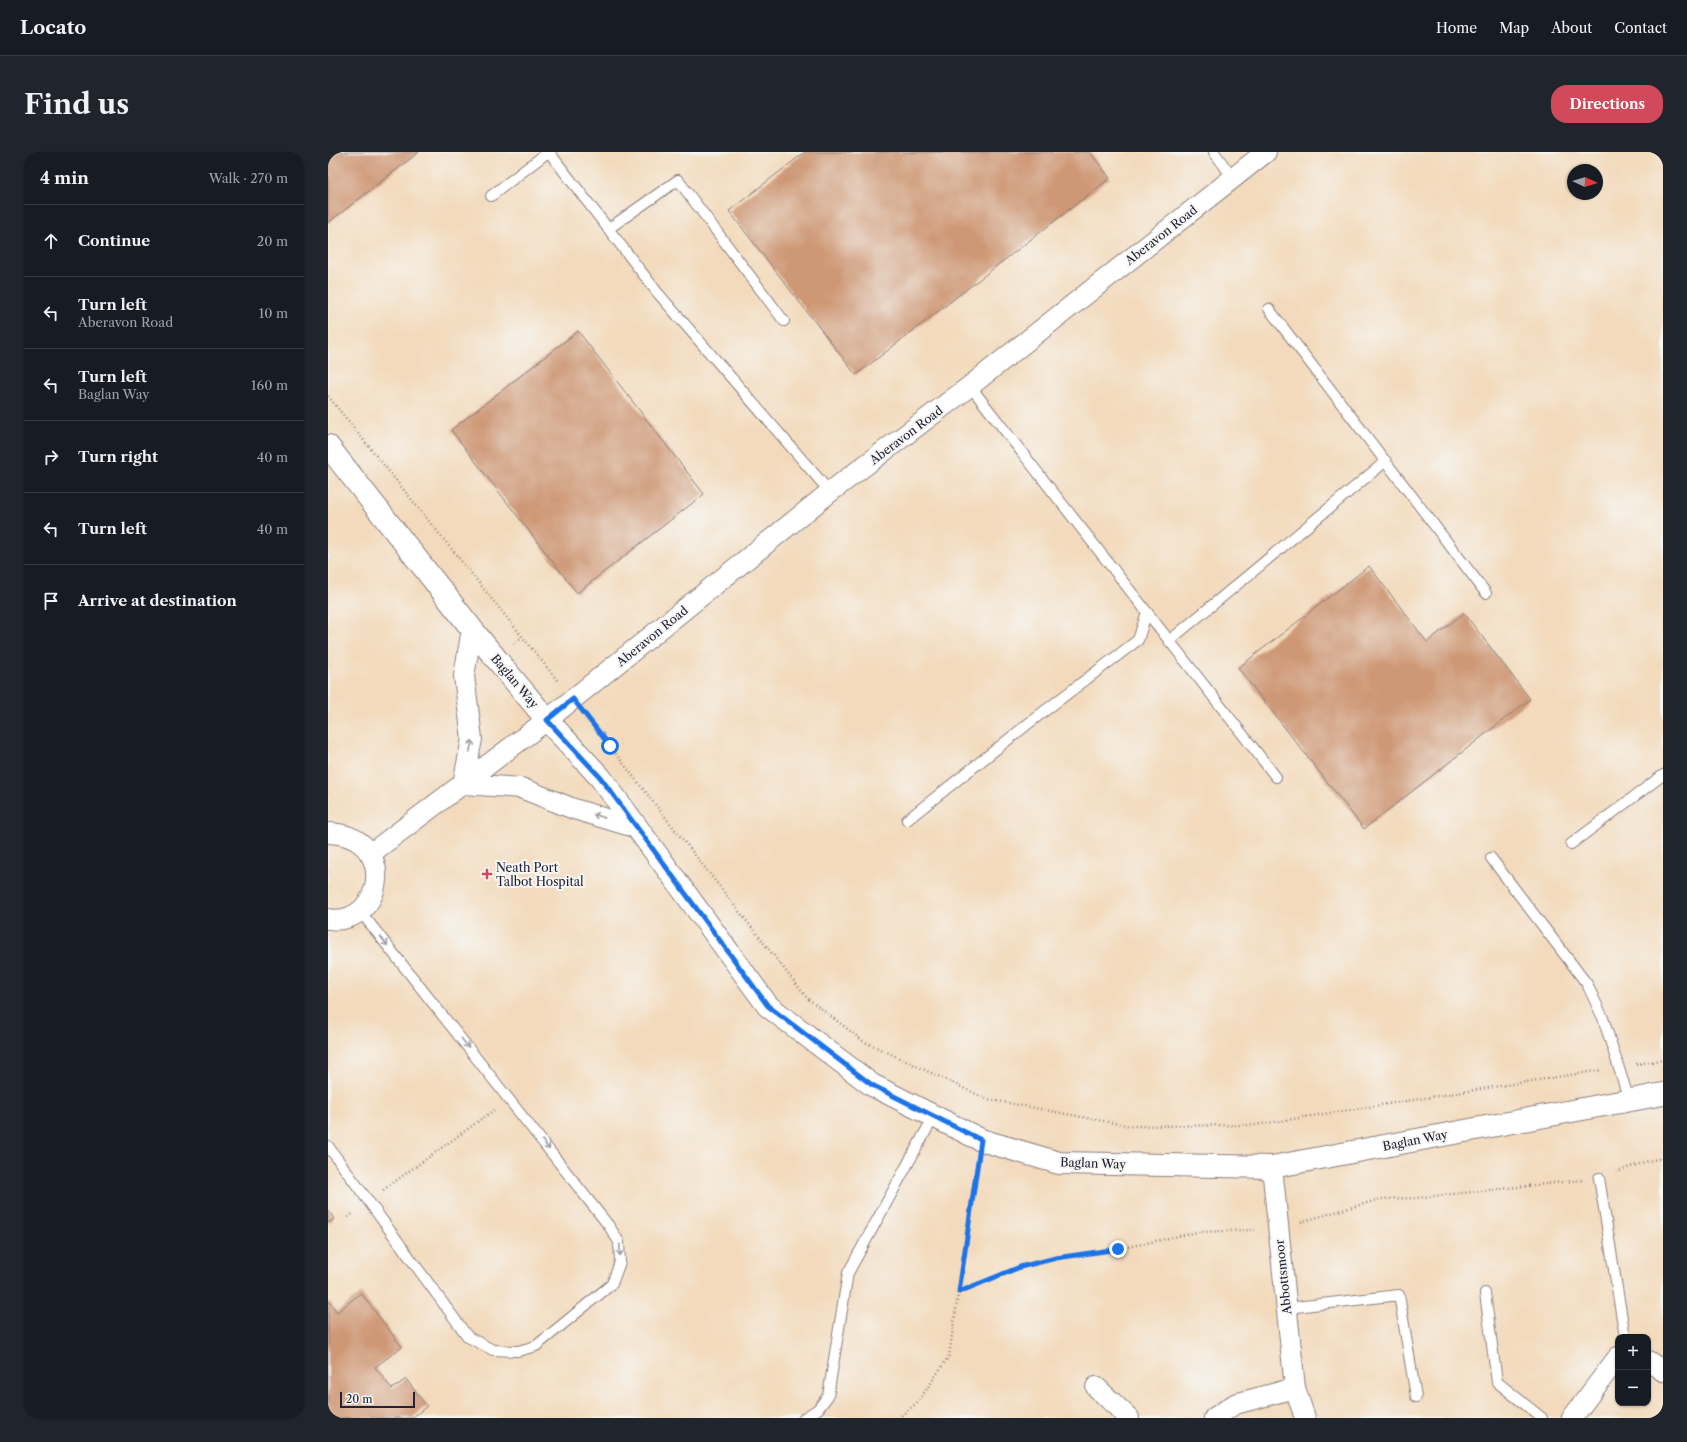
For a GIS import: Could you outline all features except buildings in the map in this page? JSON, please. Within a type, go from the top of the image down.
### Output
[{"type":"street","name":"Aberavon Road","points":[[370,854],[547,720],[830,492],[970,386],[1266,152]]},
{"type":"street","name":"Baglan Way","points":[[328,446],[472,629],[547,720],[600,777],[768,1006],[872,1085],[981,1140],[1059,1163],[1272,1167],[1663,1094]]},
{"type":"street","points":[[472,629],[464,676],[472,739],[463,784],[521,788],[574,809],[637,828]]},
{"type":"street","points":[[328,833],[341,833],[354,837],[364,845],[370,854],[376,872],[376,886],[370,900],[360,911],[347,917],[328,919]]},
{"type":"street","name":"Abbottsmoor","points":[[1272,1167],[1295,1388],[1306,1418]]},
{"type":"street","points":[[1572,1418],[1615,1360]]},
{"type":"street","points":[[1096,1387],[1129,1418]]},
{"type":"street","points":[[1214,1418],[1236,1404],[1295,1388]]},
{"type":"lane","points":[[491,196],[548,152],[657,292],[830,492]]},
{"type":"lane","points":[[1214,152],[1233,178]]},
{"type":"lane","points":[[608,229],[678,180],[784,321]]},
{"type":"lane","points":[[1269,309],[1486,593]]},
{"type":"lane","points":[[970,386],[1276,777]]},
{"type":"lane","points":[[1170,641],[1386,461]]},
{"type":"lane","points":[[907,820],[1038,716],[1138,640],[1147,612]]},
{"type":"lane","points":[[1571,844],[1663,775]]},
{"type":"lane","points":[[1491,858],[1587,984],[1603,1018],[1629,1100]]},
{"type":"lane","points":[[328,1146],[468,1337],[493,1350],[518,1351],[536,1346],[612,1284],[620,1262],[619,1242],[609,1226],[360,911]]},
{"type":"lane","points":[[804,1418],[818,1409],[828,1396],[848,1273],[934,1116]]},
{"type":"lane","points":[[1599,1178],[1625,1334]]},
{"type":"lane","points":[[1485,1293],[1497,1382],[1542,1418]]},
{"type":"lane","points":[[1286,1308],[1399,1295],[1416,1398]]},
{"type":"path","points":[[328,396],[573,699],[806,998],[863,1041],[987,1099],[1130,1126],[1255,1125],[1663,1060]]},
{"type":"path","points":[[348,1217],[478,1121],[510,1100]]},
{"type":"path","points":[[898,1418],[918,1402],[949,1356],[981,1140]]},
{"type":"path","points":[[959,1292],[1020,1267],[1056,1258],[1118,1249],[1198,1232],[1278,1229],[1380,1199],[1416,1198],[1599,1178],[1648,1161],[1663,1158]]},
{"type":"place","name":"Neath Port Talbot Hospital","points":[[487,874]]},
{"type":"route","points":[[610,746],[573,699],[547,720],[600,777],[768,1006],[872,1085],[981,1140],[959,1292],[985,1283],[1020,1267],[1056,1258],[1118,1249]]}]
